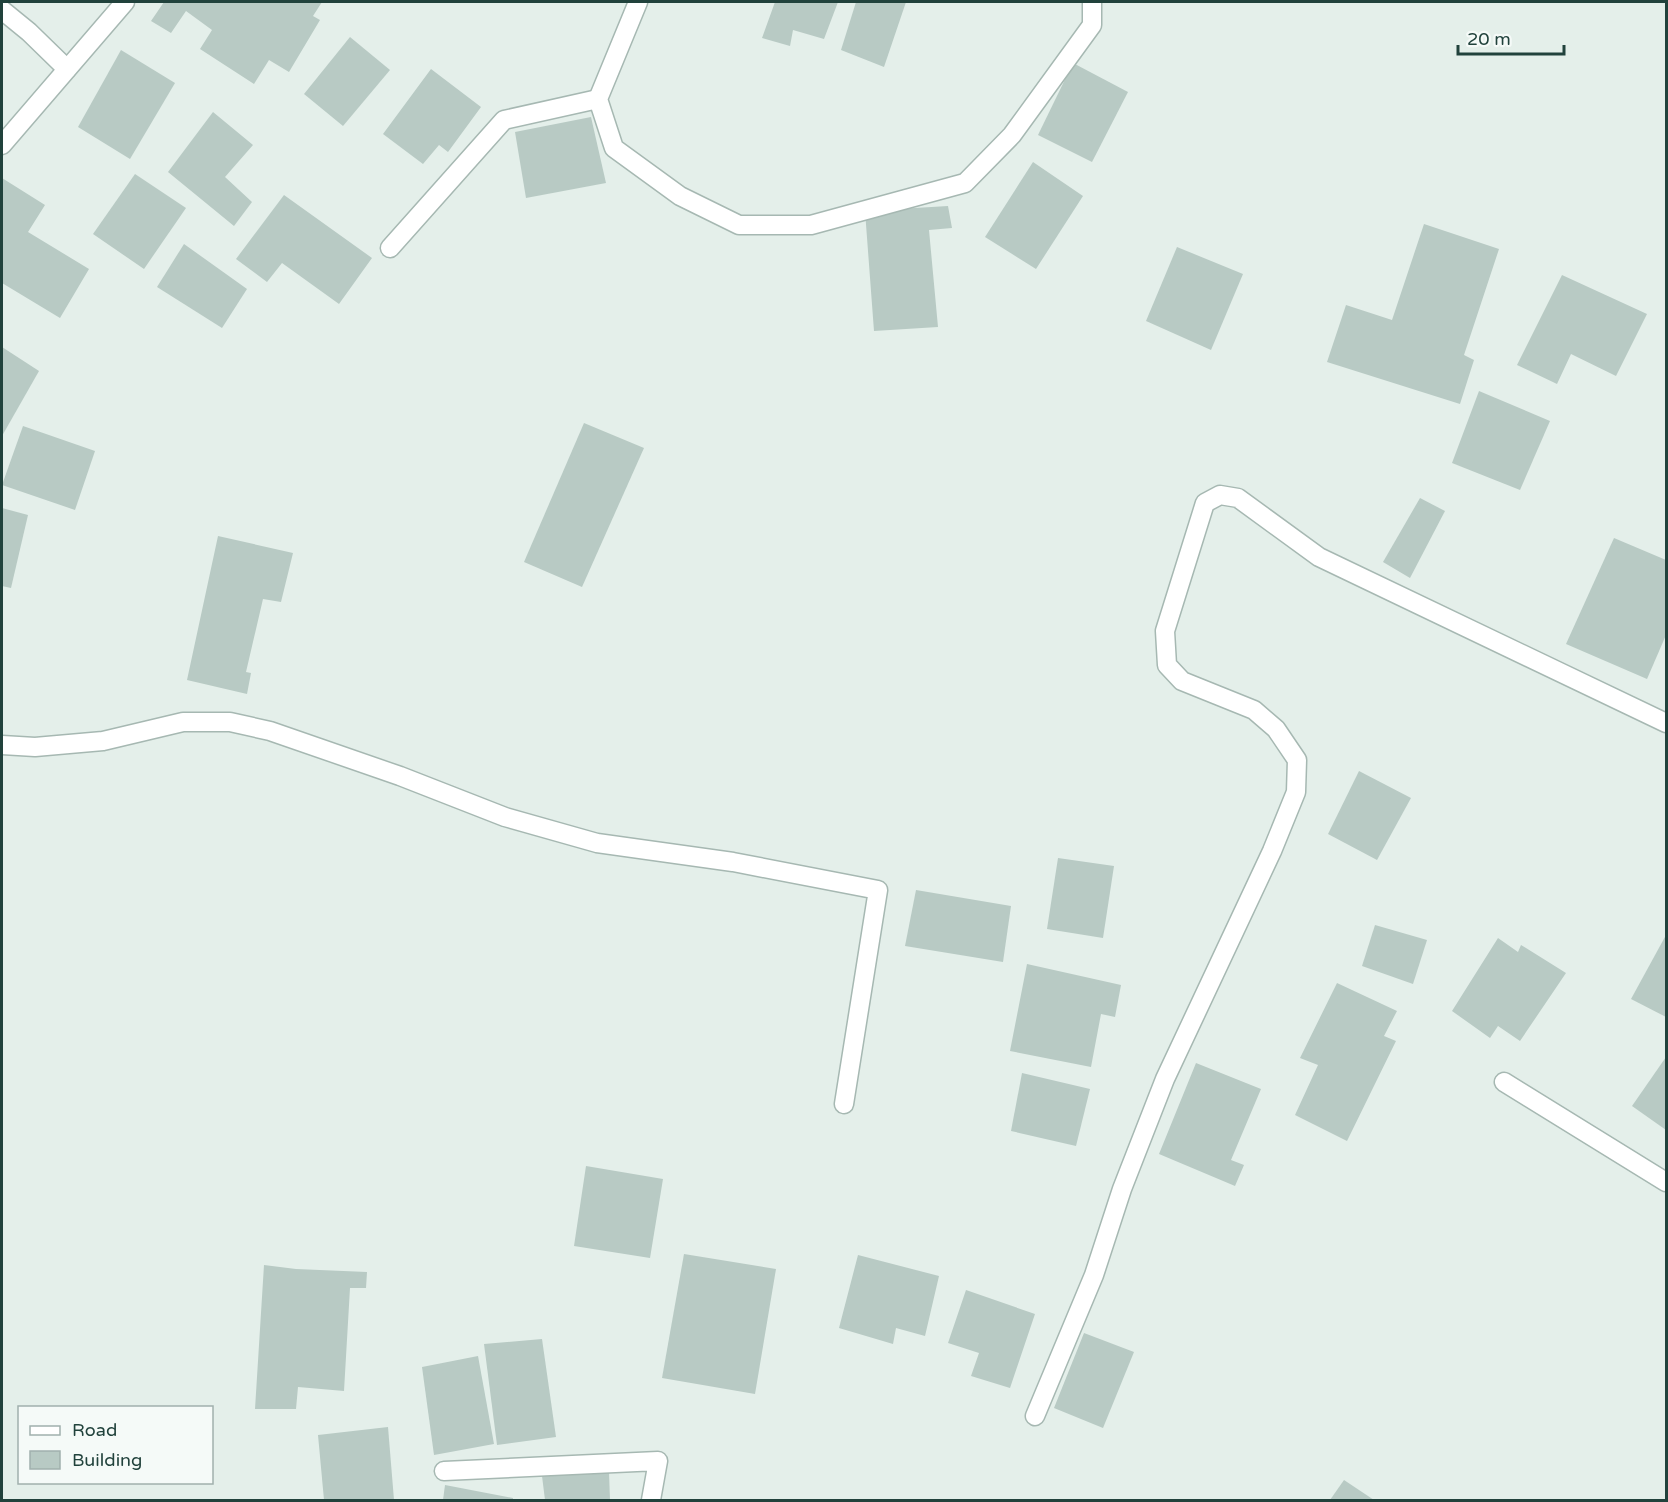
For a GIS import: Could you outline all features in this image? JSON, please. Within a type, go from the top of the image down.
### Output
[{"type":"street","points":[[2,145],[125,2]]},
{"type":"street","points":[[638,2],[598,99],[614,148],[680,196],[739,225],[811,225],[965,183],[1012,135],[1092,25],[1092,2]]},
{"type":"street","points":[[2,10],[29,32],[67,69]]},
{"type":"street","points":[[390,248],[504,120],[598,99]]},
{"type":"street","points":[[1035,1416],[1094,1275],[1122,1189],[1165,1079],[1272,851],[1296,792],[1297,760],[1276,729],[1254,710],[1182,681],[1167,665],[1165,631],[1205,503],[1220,495],[1238,498],[1319,557],[1666,723]]},
{"type":"street","points":[[2,745],[34,747],[103,741],[183,722],[230,722],[270,731],[400,776],[505,817],[597,843],[733,862],[878,890],[844,1104]]},
{"type":"street","points":[[1504,1082],[1666,1182]]},
{"type":"street","points":[[444,1472],[658,1461],[651,1500]]},
{"type":"building","points":[[164,2],[322,2],[313,16],[320,20],[289,72],[269,60],[254,84],[200,49],[212,30],[186,11],[171,33],[151,21]]},
{"type":"building","points":[[775,2],[838,2],[824,39],[793,30],[790,46],[762,38]]},
{"type":"building","points":[[856,2],[906,2],[884,67],[841,50]]},
{"type":"building","points":[[350,37],[390,70],[343,126],[304,94]]},
{"type":"building","points":[[121,50],[175,83],[130,159],[78,127]]},
{"type":"building","points":[[1073,63],[1128,92],[1092,162],[1038,135]]},
{"type":"building","points":[[431,69],[481,107],[448,152],[439,145],[423,164],[383,134]]},
{"type":"building","points":[[213,112],[253,145],[225,177],[252,202],[234,226],[168,172]]},
{"type":"building","points":[[591,117],[606,183],[526,198],[515,132]]},
{"type":"building","points":[[1033,162],[1083,196],[1036,269],[985,237]]},
{"type":"building","points":[[135,174],[186,208],[144,269],[93,234]]},
{"type":"building","points":[[2,178],[45,205],[28,232],[89,269],[60,318],[2,283]]},
{"type":"building","points":[[284,195],[372,258],[339,304],[282,263],[267,282],[236,259]]},
{"type":"building","points":[[948,206],[952,228],[929,230],[938,327],[874,331],[865,211]]},
{"type":"building","points":[[1424,224],[1499,249],[1464,355],[1474,360],[1460,404],[1327,362],[1346,305],[1392,320]]},
{"type":"building","points":[[184,244],[247,289],[222,328],[157,287]]},
{"type":"building","points":[[1177,247],[1243,274],[1211,350],[1146,321]]},
{"type":"building","points":[[1562,275],[1647,314],[1616,376],[1571,354],[1557,384],[1517,365]]},
{"type":"building","points":[[2,347],[39,371],[2,436]]},
{"type":"building","points":[[1479,391],[1550,421],[1520,490],[1452,463]]},
{"type":"building","points":[[584,423],[644,448],[582,587],[524,562]]},
{"type":"building","points":[[23,426],[95,451],[75,510],[2,485]]},
{"type":"building","points":[[1420,498],[1445,511],[1410,578],[1383,562]]},
{"type":"building","points":[[2,508],[28,515],[11,588],[2,586]]},
{"type":"building","points":[[218,536],[293,553],[281,602],[263,599],[246,672],[251,673],[247,694],[187,680]]},
{"type":"building","points":[[1614,538],[1666,560],[1666,635],[1647,679],[1566,644]]},
{"type":"building","points":[[1359,771],[1411,798],[1377,860],[1328,834]]},
{"type":"building","points":[[1058,858],[1114,866],[1103,938],[1047,929]]},
{"type":"building","points":[[916,890],[1011,906],[1003,962],[905,946]]},
{"type":"building","points":[[1375,925],[1427,940],[1413,984],[1362,966]]},
{"type":"building","points":[[1666,935],[1666,1017],[1631,999]]},
{"type":"building","points":[[1498,938],[1518,952],[1521,945],[1566,973],[1520,1041],[1498,1026],[1490,1038],[1452,1011]]},
{"type":"building","points":[[1027,964],[1121,985],[1115,1017],[1101,1014],[1091,1067],[1010,1051]]},
{"type":"building","points":[[1337,983],[1397,1011],[1384,1036],[1396,1041],[1347,1141],[1295,1115],[1318,1065],[1300,1058]]},
{"type":"building","points":[[1666,1057],[1666,1130],[1632,1106]]},
{"type":"building","points":[[1196,1063],[1261,1089],[1231,1160],[1244,1165],[1235,1186],[1159,1154]]},
{"type":"building","points":[[1022,1073],[1090,1089],[1076,1146],[1011,1131]]},
{"type":"building","points":[[586,1166],[663,1179],[650,1258],[574,1246]]},
{"type":"building","points":[[684,1254],[776,1269],[755,1394],[662,1378]]},
{"type":"building","points":[[858,1255],[939,1276],[925,1336],[896,1328],[893,1344],[839,1328]]},
{"type":"building","points":[[264,1265],[296,1269],[367,1272],[366,1288],[350,1288],[344,1391],[298,1387],[296,1409],[255,1409]]},
{"type":"building","points":[[966,1290],[1035,1314],[1010,1388],[971,1376],[979,1353],[948,1343]]},
{"type":"building","points":[[1084,1333],[1134,1352],[1103,1428],[1054,1408]]},
{"type":"building","points":[[542,1339],[556,1437],[497,1445],[484,1344]]},
{"type":"building","points":[[478,1356],[494,1444],[434,1455],[422,1367]]},
{"type":"building","points":[[388,1427],[394,1500],[324,1500],[318,1435]]},
{"type":"building","points":[[609,1472],[610,1500],[545,1500],[542,1476]]},
{"type":"building","points":[[1344,1480],[1374,1500],[1330,1500]]},
{"type":"building","points":[[445,1485],[513,1498],[513,1500],[443,1500]]}]
